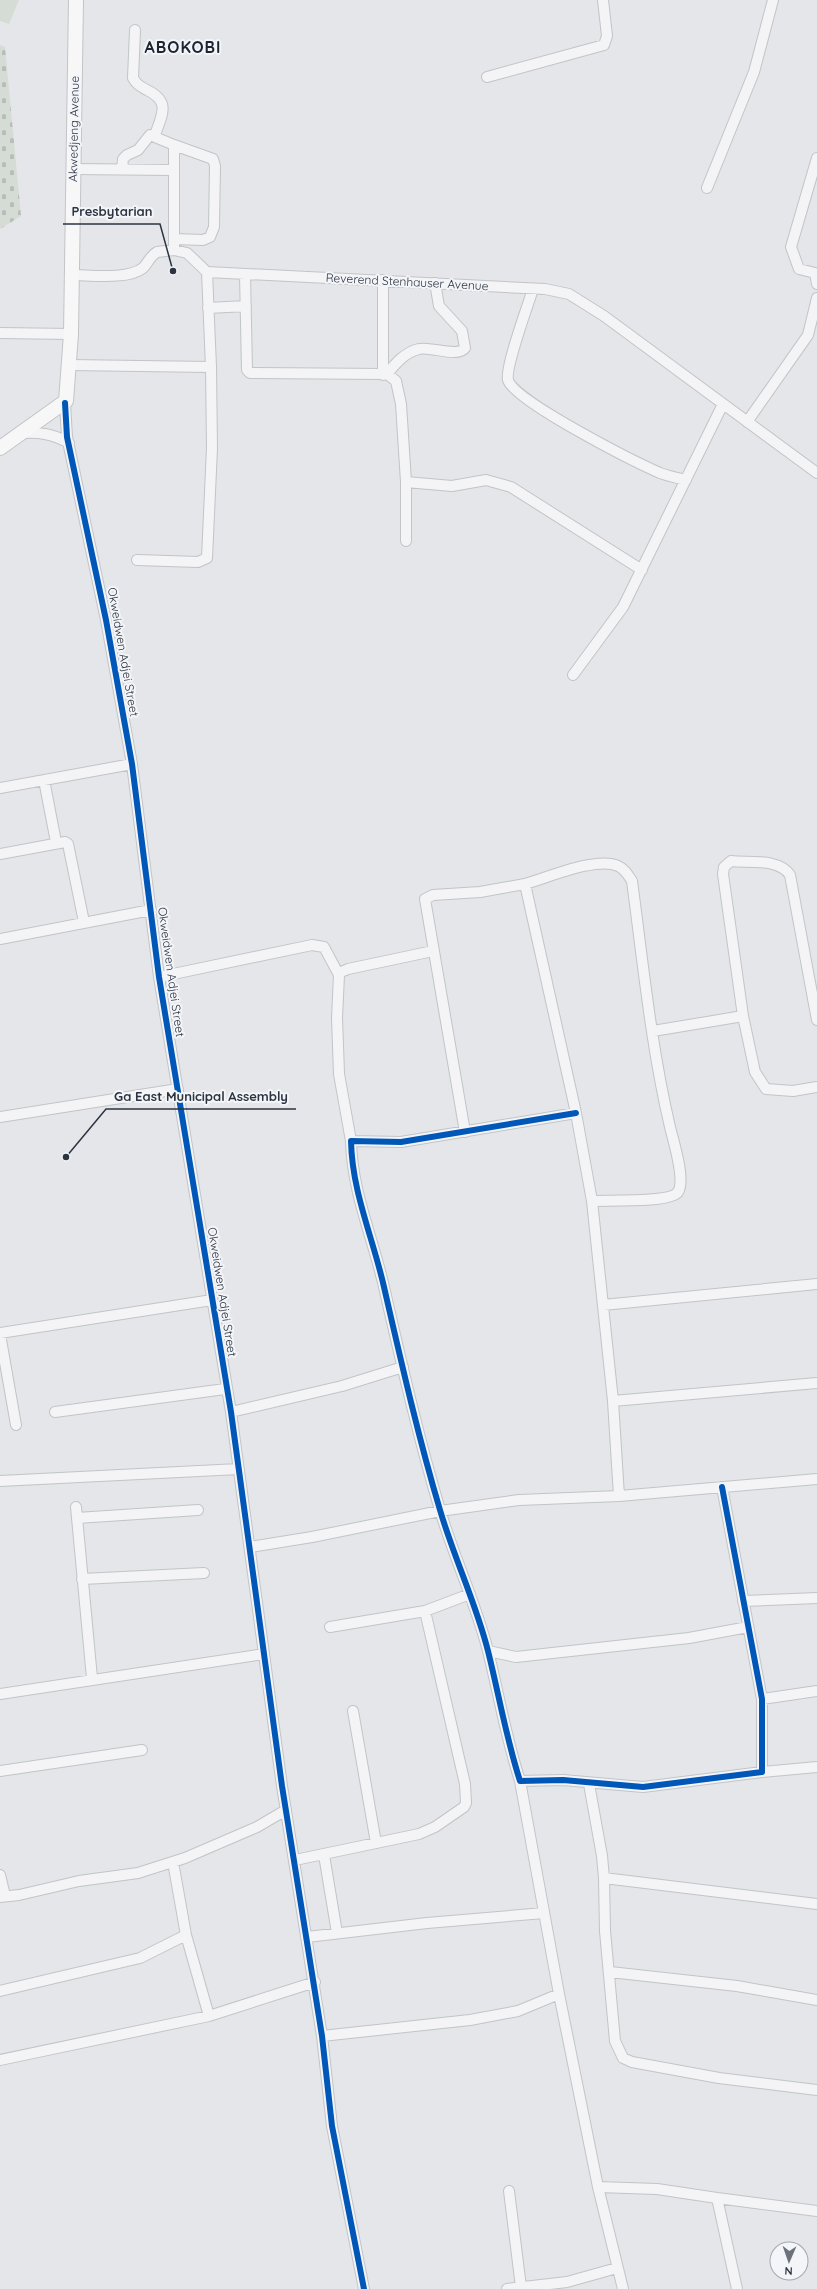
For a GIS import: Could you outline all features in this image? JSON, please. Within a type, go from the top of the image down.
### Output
[{"type":"street","name":"Akwedjeng Avenue","points":[[66,402],[71,334],[76,0]]},
{"type":"street","points":[[486,77],[604,45],[607,36],[603,0]]},
{"type":"street","points":[[707,188],[754,72],[773,0]]},
{"type":"street","points":[[135,30],[133,78],[136,84],[160,97],[163,106],[155,135]]},
{"type":"street","points":[[122,169],[123,159],[127,155],[138,150],[146,137],[155,135],[174,145],[212,159],[215,166],[212,234],[210,237],[203,240],[174,239]]},
{"type":"street","points":[[174,145],[174,250]]},
{"type":"street","points":[[817,158],[791,247],[799,269],[816,273],[817,284]]},
{"type":"street","points":[[73,168],[174,170]]},
{"type":"street","points":[[72,275],[122,275],[134,273],[143,268],[149,259],[157,252],[174,250],[187,253],[208,272],[212,448],[207,558],[198,562],[137,560]]},
{"type":"street","name":"Reverend Stenhauser Avenue","points":[[208,272],[533,289],[569,294],[649,349],[817,473]]},
{"type":"street","points":[[245,274],[247,370],[250,373],[385,374],[396,381],[399,392],[406,482],[406,541]]},
{"type":"street","points":[[383,280],[385,374]]},
{"type":"street","points":[[385,374],[398,361],[418,349],[459,352],[465,348],[462,331],[439,306],[435,284]]},
{"type":"street","points":[[533,289],[510,365],[508,379],[512,387],[525,398],[602,444],[662,474],[686,480]]},
{"type":"street","points":[[747,422],[813,333],[817,298]]},
{"type":"street","points":[[208,308],[246,306]]},
{"type":"street","points":[[0,333],[71,334]]},
{"type":"street","points":[[69,365],[211,367]]},
{"type":"street","points":[[0,448],[66,402]]},
{"type":"street","name":"Okweidwen Adjei Street","points":[[66,402],[69,443],[105,613],[132,764],[159,977],[231,1412],[286,1810],[315,1982],[332,2126],[364,2289]]},
{"type":"street","points":[[573,675],[624,608],[723,404]]},
{"type":"street","points":[[22,433],[45,433],[56,436],[69,443]]},
{"type":"street","points":[[406,482],[442,486],[474,484],[486,480],[511,487],[642,570]]},
{"type":"street","points":[[0,788],[132,764]]},
{"type":"street","points":[[44,780],[56,842]]},
{"type":"street","points":[[0,854],[56,842],[63,841],[68,844],[84,922]]},
{"type":"street","points":[[817,1020],[790,875],[786,869],[775,864],[731,861],[724,868],[723,874],[743,1016],[755,1072],[766,1089],[793,1091],[817,1087]]},
{"type":"street","points":[[465,1132],[424,902],[427,897],[433,895],[480,892],[525,884],[579,867],[607,864],[617,865],[625,871],[632,881],[662,1094],[679,1167],[679,1190],[671,1196],[650,1200],[592,1200]]},
{"type":"street","points":[[525,884],[576,1113],[592,1200],[613,1401],[619,1496]]},
{"type":"street","points":[[0,939],[151,910]]},
{"type":"street","points":[[159,977],[312,945],[324,947],[339,975],[337,1018],[339,1074],[351,1141],[351,1164],[365,1223],[382,1276],[403,1367],[440,1511],[470,1594],[488,1651],[498,1702],[520,1781],[559,1994],[598,2187],[622,2289]]},
{"type":"street","points":[[339,975],[341,972],[348,969],[433,951]]},
{"type":"street","points":[[653,1031],[743,1016]]},
{"type":"street","points":[[0,1117],[178,1089]]},
{"type":"street","points":[[351,1141],[401,1142],[576,1113]]},
{"type":"street","points":[[603,1305],[817,1284]]},
{"type":"street","points":[[16,1426],[0,1334],[212,1300]]},
{"type":"street","points":[[231,1412],[335,1388],[403,1367]]},
{"type":"street","points":[[613,1401],[817,1383]]},
{"type":"street","points":[[55,1412],[226,1389]]},
{"type":"street","points":[[0,1481],[239,1469]]},
{"type":"street","points":[[250,1546],[312,1537],[440,1511],[519,1500],[619,1496],[817,1479]]},
{"type":"street","points":[[722,1487],[762,1699],[762,1772]]},
{"type":"street","points":[[76,1506],[92,1678]]},
{"type":"street","points":[[76,1518],[198,1510]]},
{"type":"street","points":[[82,1579],[204,1573]]},
{"type":"street","points":[[330,1627],[425,1611],[470,1594]]},
{"type":"street","points":[[743,1601],[817,1598]]},
{"type":"street","points":[[295,1860],[419,1834],[435,1827],[460,1812],[466,1803],[465,1784],[425,1611]]},
{"type":"street","points":[[488,1651],[516,1657],[689,1638],[748,1627]]},
{"type":"street","points":[[0,1694],[92,1678],[264,1654]]},
{"type":"street","points":[[762,1699],[817,1691]]},
{"type":"street","points":[[353,1711],[376,1844]]},
{"type":"street","points":[[0,1771],[142,1750]]},
{"type":"street","points":[[520,1781],[563,1780],[589,1784],[643,1787],[762,1772],[817,1768]]},
{"type":"street","points":[[589,1784],[602,1856],[605,1931],[610,1972],[615,2041],[623,2058],[632,2062],[719,2078],[817,2090]]},
{"type":"street","points":[[0,1875],[2,1897],[19,1895],[79,1882],[131,1875],[173,1862],[257,1827],[286,1810]]},
{"type":"street","points":[[324,1854],[337,1933]]},
{"type":"street","points":[[173,1862],[186,1935],[209,2016]]},
{"type":"street","points":[[604,1878],[817,1904]]},
{"type":"street","points":[[307,1937],[426,1923],[544,1913]]},
{"type":"street","points":[[0,1990],[140,1958],[186,1935]]},
{"type":"street","points":[[610,1972],[737,1986],[817,2000]]},
{"type":"street","points":[[0,2060],[61,2045],[209,2016],[315,1982]]},
{"type":"street","points":[[322,2036],[477,2019],[518,2011],[559,1994]]},
{"type":"street","points":[[598,2187],[657,2189],[817,2211]]},
{"type":"street","points":[[509,2191],[521,2287]]},
{"type":"street","points":[[717,2198],[737,2289]]},
{"type":"street","points":[[506,2289],[567,2282],[617,2268]]},
{"type":"green space","points":[[0,0],[19,0],[9,24],[0,21]]},
{"type":"green space","points":[[0,45],[5,47],[21,216],[0,229]]},
{"type":"cycle path","points":[[65,403],[67,437],[106,620],[132,764],[159,977],[231,1412],[282,1786],[322,2036],[332,2126],[364,2289]]},
{"type":"cycle path","points":[[576,1113],[401,1142],[351,1141],[352,1160],[359,1197],[379,1269],[424,1454],[446,1528],[483,1633],[520,1781],[563,1780],[643,1787],[762,1772],[762,1699],[722,1487]]},
{"type":"place","name":"Presbytarian","points":[[173,271]]},
{"type":"place","name":"Ga East Municipal Assembly","points":[[66,1157]]},
{"type":"district","name":"ABOKOBI","points":[[183,47]]}]
